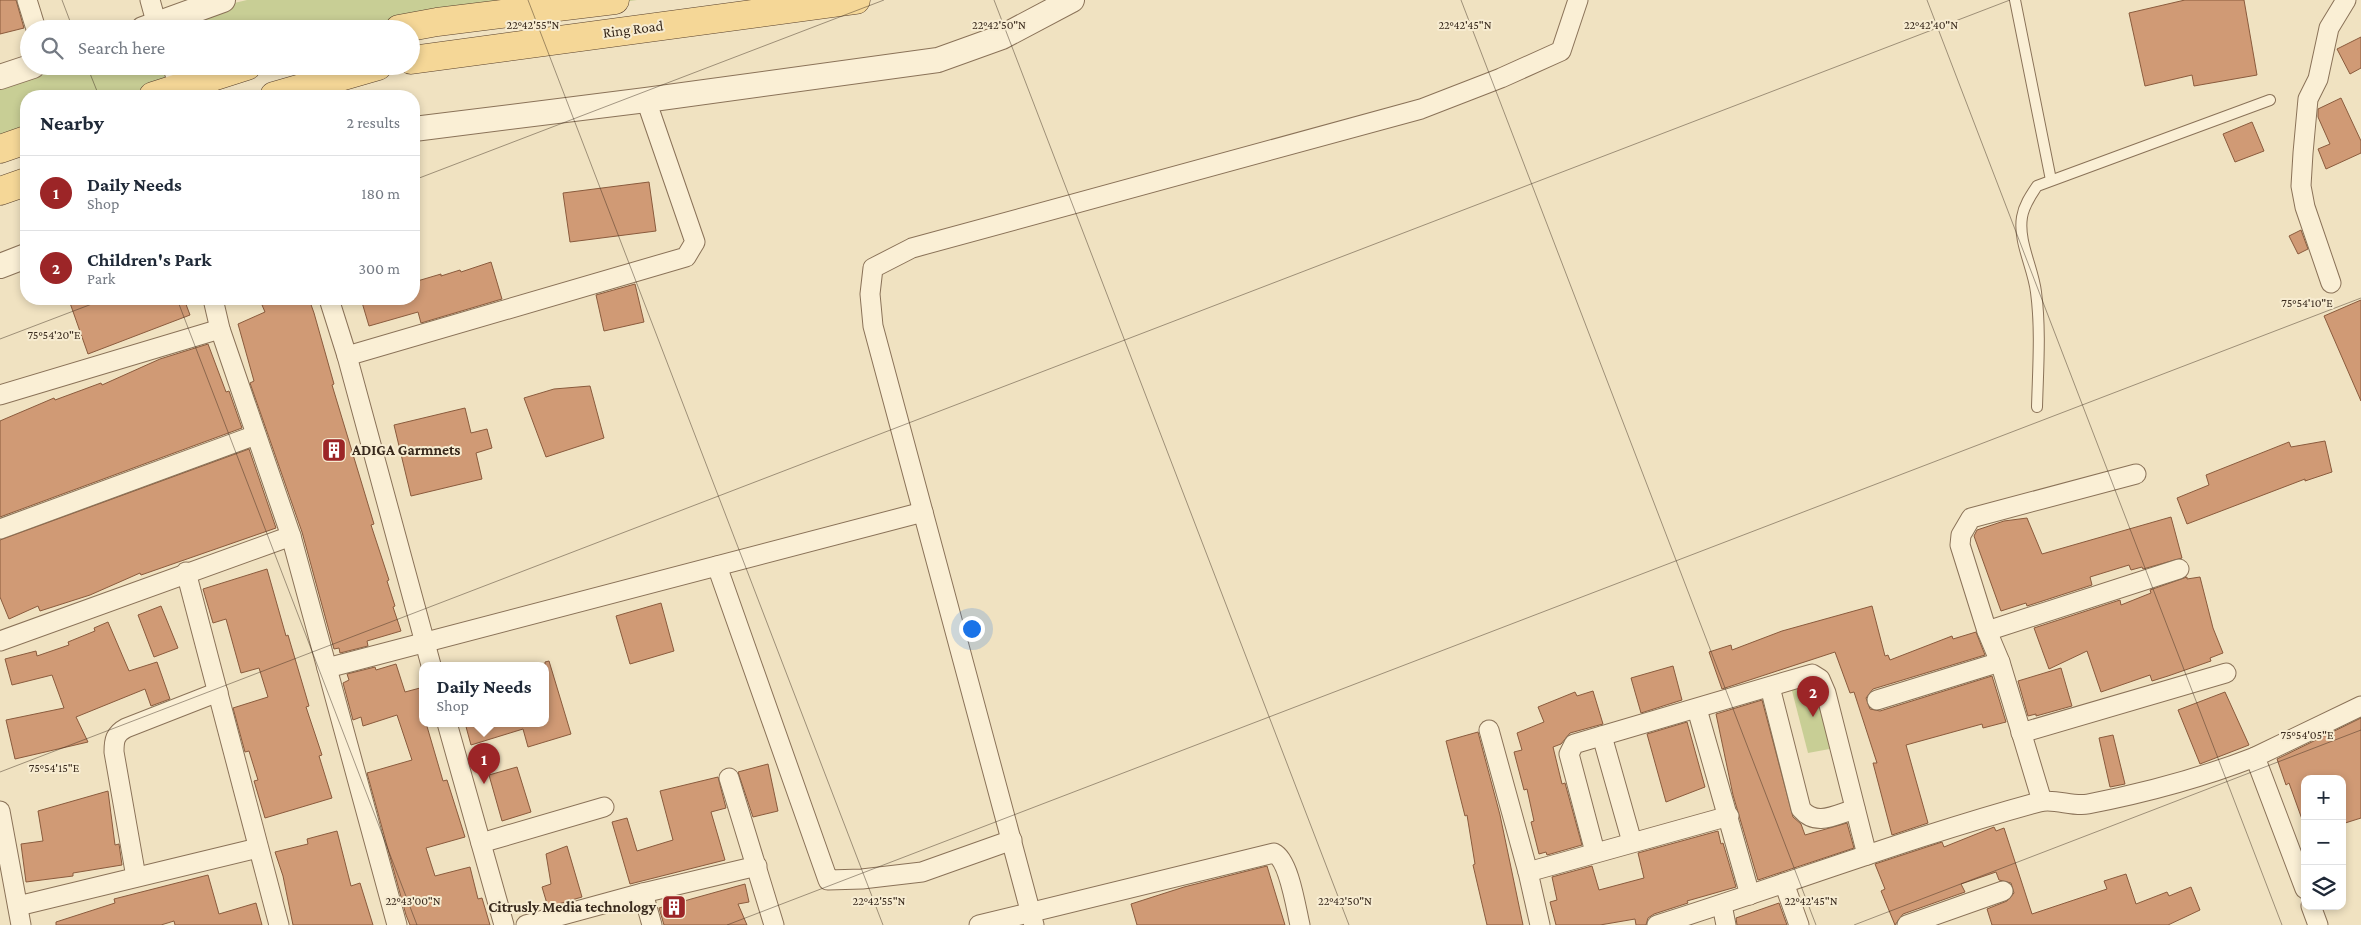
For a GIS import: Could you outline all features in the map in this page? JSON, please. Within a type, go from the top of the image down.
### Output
[{"type":"main road","name":"Ring Road","points":[[420,25],[615,0]]},
{"type":"main road","name":"Ring Road","points":[[420,59],[502,46],[856,0]]},
{"type":"main road","points":[[160,90],[176,77],[189,75]]},
{"type":"main road","points":[[295,90],[347,75]]},
{"type":"main road","points":[[0,149],[20,142]]},
{"type":"main road","points":[[0,192],[20,184]]},
{"type":"street","points":[[27,0],[33,20]]},
{"type":"street","points":[[150,0],[151,20]]},
{"type":"street","points":[[170,20],[223,0]]},
{"type":"street","points":[[420,127],[646,100],[938,60],[1002,37],[1072,0]]},
{"type":"street","points":[[1032,918],[873,326],[870,294],[873,268],[912,248],[1421,109],[1501,78],[1561,51],[1578,0]]},
{"type":"street","points":[[2331,283],[2305,207],[2301,186],[2308,99],[2318,79],[2328,28],[2346,0]]},
{"type":"street","points":[[0,77],[20,70]]},
{"type":"street","points":[[347,356],[686,257],[695,242],[646,100]]},
{"type":"street","points":[[0,266],[20,258]]},
{"type":"street","points":[[214,305],[220,329],[291,536],[397,925]]},
{"type":"street","points":[[331,305],[347,356],[430,662]]},
{"type":"street","points":[[0,395],[220,329]]},
{"type":"street","points":[[0,528],[256,435]]},
{"type":"street","points":[[2042,801],[2000,662],[1987,631],[1960,545],[1961,535],[1971,518],[2136,474]]},
{"type":"street","points":[[327,668],[923,512]]},
{"type":"street","points":[[0,641],[186,572],[291,536]]},
{"type":"street","points":[[717,566],[828,880],[862,879],[922,872],[1012,840]]},
{"type":"street","points":[[1987,631],[2179,569]]},
{"type":"street","points":[[186,572],[279,925]]},
{"type":"street","points":[[1877,700],[2000,662]]},
{"type":"street","points":[[2021,732],[2226,673]]},
{"type":"street","points":[[1595,852],[1568,754],[1574,744],[1812,674],[1820,679],[1867,855]]},
{"type":"street","points":[[1770,687],[1801,809],[1808,817],[1816,820],[1855,809]]},
{"type":"street","points":[[136,877],[114,752],[114,740],[119,732],[126,728],[218,692]]},
{"type":"street","points":[[1657,925],[1722,905],[1867,855],[2042,801],[2085,804],[2161,788],[2222,770],[2255,757],[2361,706]]},
{"type":"street","points":[[1697,709],[1750,895]]},
{"type":"street","points":[[448,727],[504,925]]},
{"type":"street","points":[[1489,730],[1528,872],[1540,925]]},
{"type":"street","points":[[1602,736],[1632,842]]},
{"type":"street","points":[[2255,757],[2301,878]]},
{"type":"street","points":[[729,778],[774,925]]},
{"type":"street","points":[[481,843],[604,807]]},
{"type":"street","points":[[0,811],[21,925]]},
{"type":"street","points":[[1528,872],[1729,816]]},
{"type":"street","points":[[18,906],[258,848]]},
{"type":"street","points":[[979,925],[1032,918],[1274,852],[1279,855],[1285,864],[1300,925]]},
{"type":"street","points":[[526,925],[643,893],[756,866]]},
{"type":"street","points":[[1784,883],[1799,925]]},
{"type":"street","points":[[1907,925],[2003,891]]},
{"type":"street","points":[[643,893],[652,925]]},
{"type":"street","points":[[1722,905],[1726,925]]},
{"type":"street","points":[[2312,910],[2318,925]]},
{"type":"lane","points":[[2015,0],[2051,180]]},
{"type":"lane","points":[[2037,407],[2039,319],[2036,289],[2026,253],[2022,217],[2029,198],[2037,186],[2270,100]]},
{"type":"green space","points":[[247,0],[637,0],[420,31],[420,20],[162,20]]},
{"type":"green space","points":[[20,68],[20,75],[225,75],[179,90],[20,90],[20,143],[0,150],[0,71]]},
{"type":"green space","points":[[1817,680],[1835,748],[1808,753],[1791,687]]},
{"type":"building","points":[[0,0],[16,0],[22,20],[20,20],[20,29],[0,34]]},
{"type":"building","points":[[2185,0],[2244,0],[2257,75],[2194,86],[2192,75],[2145,86],[2129,13]]},
{"type":"building","points":[[2361,37],[2361,68],[2350,74],[2337,49]]},
{"type":"building","points":[[2341,98],[2361,141],[2361,153],[2326,169],[2318,149],[2330,144],[2318,117],[2318,109]]},
{"type":"building","points":[[2252,122],[2264,151],[2235,162],[2223,134]]},
{"type":"building","points":[[649,182],[656,231],[570,242],[563,193]]},
{"type":"building","points":[[2301,230],[2308,249],[2298,254],[2289,236]]},
{"type":"building","points":[[491,262],[502,299],[421,323],[418,312],[369,326],[363,305],[420,305],[420,280],[460,270],[461,272]]},
{"type":"building","points":[[635,284],[644,322],[604,331],[596,295]]},
{"type":"building","points":[[2361,300],[2361,401],[2324,316]]},
{"type":"building","points":[[71,305],[186,305],[190,315],[88,354]]},
{"type":"building","points":[[262,305],[311,305],[314,313],[334,384],[332,385],[374,524],[371,525],[389,580],[387,581],[395,606],[393,607],[401,631],[367,641],[368,646],[340,653],[339,648],[334,649],[302,532],[250,383],[254,381],[238,324],[265,312]]},
{"type":"building","points":[[208,344],[226,392],[229,391],[242,428],[0,517],[0,421],[54,398],[55,400],[101,383],[102,385],[160,359]]},
{"type":"building","points":[[590,386],[604,438],[546,457],[524,398],[554,389]]},
{"type":"building","points":[[465,408],[471,433],[487,429],[492,448],[476,453],[482,479],[411,496],[394,425]]},
{"type":"building","points":[[2325,441],[2332,472],[2305,481],[2305,479],[2187,524],[2177,498],[2209,485],[2206,475],[2289,442],[2291,447]]},
{"type":"building","points":[[249,449],[276,528],[141,575],[140,573],[90,595],[40,611],[38,606],[9,619],[0,597],[0,540]]},
{"type":"building","points":[[2171,517],[2182,558],[2143,569],[2142,567],[2131,570],[2129,565],[2090,577],[2092,585],[2027,606],[2026,603],[2001,611],[1974,536],[1977,530],[2004,521],[2027,518],[2042,554]]},
{"type":"building","points":[[267,569],[309,706],[306,707],[322,755],[319,756],[332,798],[265,818],[254,781],[258,780],[249,751],[245,752],[233,708],[268,697],[259,668],[241,673],[226,619],[213,623],[203,589]]},
{"type":"building","points":[[2187,577],[2187,579],[2200,577],[2213,628],[2223,653],[2210,658],[2211,661],[2152,681],[2150,675],[2101,692],[2087,651],[2049,669],[2034,628],[2120,600],[2121,605],[2151,593],[2150,590]]},
{"type":"building","points":[[661,603],[674,651],[630,664],[616,616]]},
{"type":"building","points":[[161,606],[178,648],[154,657],[138,615]]},
{"type":"building","points":[[1872,606],[1885,656],[1888,655],[1890,660],[1952,636],[1953,639],[1976,632],[1985,655],[1873,689],[1866,698],[1870,709],[1880,711],[1992,676],[2006,722],[1983,728],[1982,724],[1906,745],[1928,823],[1892,835],[1873,763],[1877,763],[1854,692],[1850,693],[1835,652],[1722,689],[1709,652],[1731,645],[1732,650],[1782,631]]},
{"type":"building","points":[[108,622],[129,671],[157,662],[170,699],[151,706],[145,689],[76,717],[88,742],[15,759],[6,720],[64,708],[52,675],[12,685],[5,659],[36,651],[37,656],[69,645],[68,642],[95,631],[94,628]]},
{"type":"building","points":[[549,661],[571,734],[528,747],[523,729],[471,745],[466,727],[549,727],[549,662],[545,662]]},
{"type":"building","points":[[396,664],[405,692],[419,688],[419,727],[427,727],[443,781],[447,780],[465,837],[426,848],[435,876],[470,867],[478,899],[482,898],[490,925],[410,925],[367,773],[412,760],[397,715],[363,726],[361,717],[353,720],[343,683],[349,680],[347,674],[375,667],[376,670]]},
{"type":"building","points":[[1673,666],[1682,700],[1641,713],[1631,678]]},
{"type":"building","points":[[2061,668],[2072,706],[2036,716],[2036,714],[2028,716],[2018,681]]},
{"type":"building","points":[[1593,691],[1603,724],[1570,733],[1561,744],[1553,747],[1562,784],[1565,783],[1582,845],[1547,855],[1546,852],[1539,854],[1531,822],[1534,821],[1527,789],[1524,790],[1514,752],[1522,750],[1517,733],[1544,722],[1538,707],[1575,692],[1577,696]]},
{"type":"building","points":[[2225,692],[2249,745],[2200,764],[2178,710]]},
{"type":"building","points":[[1762,700],[1793,817],[1801,824],[1805,835],[1847,823],[1854,848],[1758,880],[1733,795],[1716,714]]},
{"type":"building","points":[[2361,718],[2361,818],[2346,823],[2346,775],[2301,775],[2301,816],[2289,783],[2286,785],[2277,759]]},
{"type":"building","points":[[1687,722],[1705,787],[1666,802],[1647,734]]},
{"type":"building","points":[[1478,732],[1500,815],[1523,925],[1487,925],[1473,865],[1475,864],[1467,815],[1465,816],[1446,741]]},
{"type":"building","points":[[2113,735],[2125,784],[2110,787],[2099,738]]},
{"type":"building","points":[[768,764],[778,811],[753,817],[738,772]]},
{"type":"building","points":[[517,767],[531,812],[502,821],[489,775]]},
{"type":"building","points":[[718,777],[726,808],[711,812],[725,860],[630,884],[612,822],[627,818],[637,851],[673,840],[660,791]]},
{"type":"building","points":[[108,791],[115,845],[119,844],[122,865],[73,873],[73,876],[26,882],[21,844],[43,841],[38,811]]},
{"type":"building","points":[[1994,827],[1996,831],[2004,828],[2032,914],[2107,889],[2104,881],[2126,874],[2136,904],[2167,892],[2169,896],[2191,887],[2200,910],[2168,925],[1992,925],[1987,909],[2007,901],[2014,893],[2011,883],[1999,880],[1996,872],[1961,884],[1965,892],[1903,914],[1895,925],[1881,891],[1885,889],[1875,864],[1942,842],[1944,847]]},
{"type":"building","points":[[337,831],[351,886],[360,883],[373,925],[293,925],[283,876],[275,852],[308,844],[307,839]]},
{"type":"building","points":[[1718,831],[1736,887],[1687,901],[1688,903],[1654,914],[1648,918],[1646,925],[1636,925],[1635,919],[1600,925],[1556,925],[1550,902],[1557,900],[1552,877],[1592,866],[1599,890],[1644,878],[1638,853]]},
{"type":"building","points":[[567,846],[582,897],[548,907],[542,887],[551,884],[546,854]]},
{"type":"building","points":[[1267,866],[1285,925],[1137,925],[1131,904],[1184,887]]},
{"type":"building","points":[[208,875],[219,914],[256,903],[262,925],[175,925],[174,921],[161,925],[56,925],[56,922],[115,903],[114,899]]},
{"type":"building","points":[[745,884],[749,902],[738,904],[747,925],[664,925],[659,908]]},
{"type":"building","points":[[1779,903],[1787,925],[1737,925],[1736,918]]},
{"type":"place","name":"ADIGA Garmnets","points":[[334,450]]},
{"type":"place","name":"Children's Park","points":[[1813,717]]},
{"type":"place","name":"Daily Needs","points":[[484,784]]},
{"type":"place","name":"Citrusly Media technology","points":[[674,907]]}]
